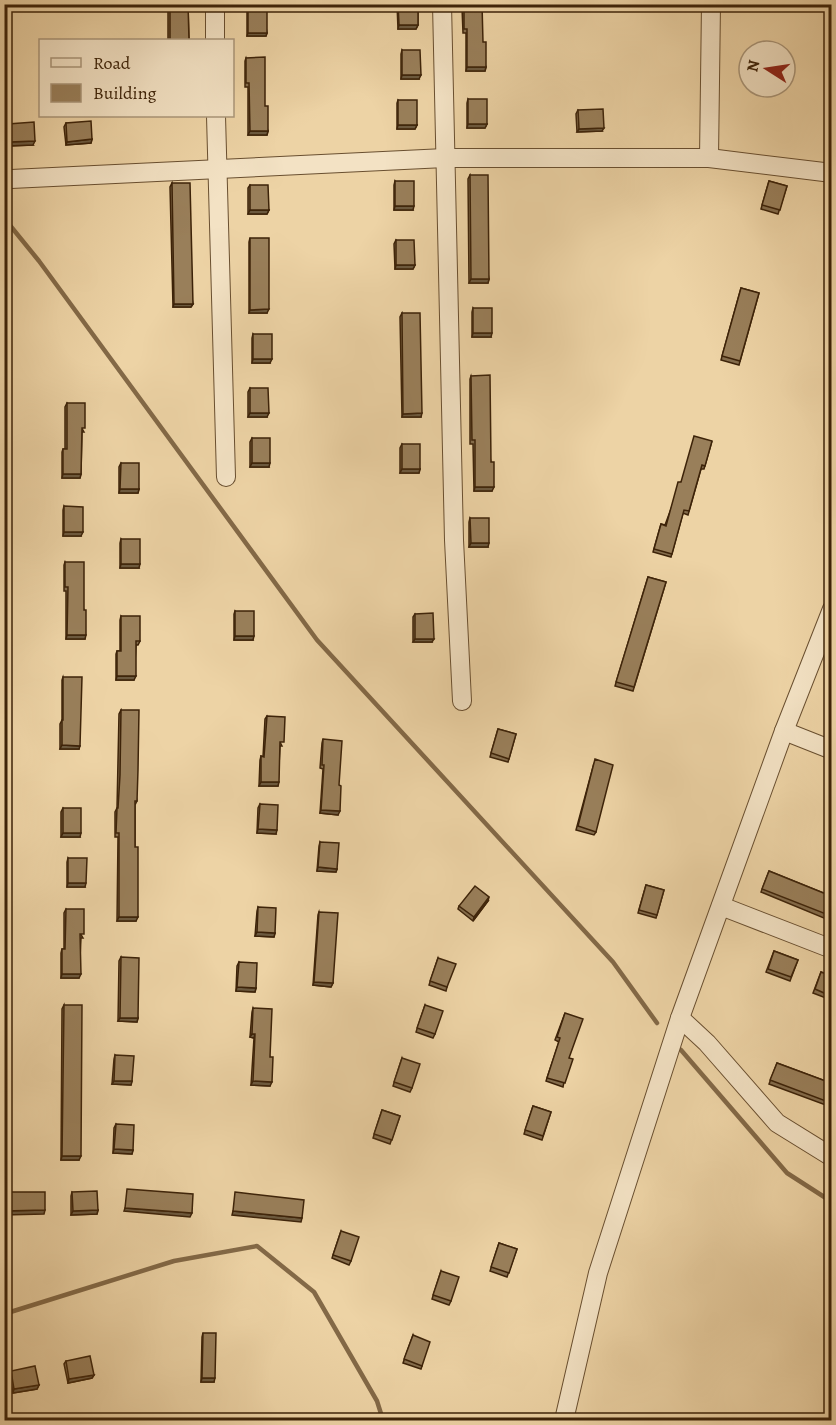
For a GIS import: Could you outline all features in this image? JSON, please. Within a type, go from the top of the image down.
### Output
[{"type":"street","points":[[214,4],[215,39]]},
{"type":"street","points":[[442,4],[454,540],[462,701]]},
{"type":"street","points":[[709,158],[711,4]]},
{"type":"street","points":[[216,117],[226,477]]},
{"type":"street","points":[[11,179],[445,158],[709,158],[831,173]]},
{"type":"street","points":[[564,1420],[598,1273],[680,1018],[784,731],[831,609]]},
{"type":"street","points":[[784,731],[831,750]]},
{"type":"street","points":[[721,906],[831,949]]},
{"type":"street","points":[[680,1018],[707,1042],[777,1123],[831,1157]]},
{"type":"building","points":[[170,4],[188,4],[189,39],[170,39]]},
{"type":"building","points":[[248,4],[262,4],[262,7],[267,7],[267,33],[248,33]]},
{"type":"building","points":[[398,4],[418,4],[418,25],[399,25]]},
{"type":"building","points":[[464,4],[482,4],[486,67],[467,67],[467,29],[464,29]]},
{"type":"building","points":[[402,50],[420,50],[421,75],[402,75]]},
{"type":"building","points":[[265,57],[265,106],[268,106],[268,131],[250,131],[246,58]]},
{"type":"building","points":[[468,99],[487,99],[487,124],[468,124]]},
{"type":"building","points":[[398,100],[417,100],[417,125],[398,125]]},
{"type":"building","points":[[603,109],[604,128],[579,129],[578,110]]},
{"type":"building","points":[[91,121],[92,139],[67,142],[66,123]]},
{"type":"building","points":[[34,122],[35,141],[9,142],[8,124]]},
{"type":"building","points":[[470,175],[488,175],[489,279],[471,279]]},
{"type":"building","points":[[395,181],[414,181],[414,206],[395,206]]},
{"type":"building","points":[[769,181],[787,186],[780,210],[762,205]]},
{"type":"building","points":[[172,183],[190,183],[193,304],[174,304]]},
{"type":"building","points":[[250,185],[268,185],[269,210],[250,210]]},
{"type":"building","points":[[250,238],[269,238],[269,309],[250,310]]},
{"type":"building","points":[[396,240],[414,240],[415,265],[396,265]]},
{"type":"building","points":[[741,288],[759,293],[740,361],[722,356]]},
{"type":"building","points":[[473,308],[492,308],[492,333],[473,333]]},
{"type":"building","points":[[402,313],[420,313],[422,413],[403,414]]},
{"type":"building","points":[[253,334],[272,334],[272,359],[253,359]]},
{"type":"building","points":[[490,375],[491,462],[494,462],[494,487],[475,487],[471,376]]},
{"type":"building","points":[[250,388],[268,388],[269,413],[250,413]]},
{"type":"building","points":[[67,403],[85,403],[81,474],[63,474],[63,449],[67,449]]},
{"type":"building","points":[[694,436],[712,441],[705,466],[702,465],[689,511],[684,510],[672,554],[654,549],[661,524],[666,526]]},
{"type":"building","points":[[252,438],[270,438],[270,463],[252,463]]},
{"type":"building","points":[[402,444],[420,444],[420,469],[402,469]]},
{"type":"building","points":[[121,463],[139,463],[139,489],[120,489]]},
{"type":"building","points":[[64,506],[83,507],[83,532],[64,532]]},
{"type":"building","points":[[470,518],[489,518],[489,543],[471,543]]},
{"type":"building","points":[[121,539],[140,539],[140,564],[121,564]]},
{"type":"building","points":[[65,562],[84,562],[86,635],[67,635],[68,587],[65,587]]},
{"type":"building","points":[[648,577],[666,582],[634,687],[616,682]]},
{"type":"building","points":[[235,611],[254,611],[254,636],[235,636]]},
{"type":"building","points":[[433,613],[434,639],[415,639],[415,614]]},
{"type":"building","points":[[121,616],[140,616],[140,641],[136,641],[136,676],[117,676],[117,651],[121,651]]},
{"type":"building","points":[[63,677],[82,677],[80,746],[62,745]]},
{"type":"building","points":[[121,710],[139,710],[137,801],[135,801],[135,847],[138,847],[138,917],[119,917],[119,833],[116,833]]},
{"type":"building","points":[[267,716],[285,717],[284,742],[280,742],[279,782],[261,782],[261,756],[264,757]]},
{"type":"building","points":[[498,729],[516,734],[509,759],[491,753]]},
{"type":"building","points":[[323,739],[342,741],[340,811],[321,810]]},
{"type":"building","points":[[595,759],[613,765],[596,832],[578,826]]},
{"type":"building","points":[[260,804],[278,805],[277,830],[258,829]]},
{"type":"building","points":[[63,808],[81,808],[81,833],[63,833]]},
{"type":"building","points":[[320,842],[339,843],[337,869],[318,867]]},
{"type":"building","points":[[68,858],[87,858],[86,883],[68,883]]},
{"type":"building","points":[[769,871],[831,896],[831,916],[762,889]]},
{"type":"building","points":[[646,885],[664,890],[657,915],[639,910]]},
{"type":"building","points":[[475,886],[489,897],[474,917],[459,906]]},
{"type":"building","points":[[258,907],[276,908],[275,933],[257,932]]},
{"type":"building","points":[[66,909],[84,909],[84,934],[80,934],[81,974],[62,974]]},
{"type":"building","points":[[319,912],[338,913],[333,983],[314,982]]},
{"type":"building","points":[[774,951],[798,960],[791,977],[768,969]]},
{"type":"building","points":[[121,957],[139,958],[138,1018],[120,1018]]},
{"type":"building","points":[[438,958],[456,964],[447,987],[430,981]]},
{"type":"building","points":[[239,962],[257,963],[256,988],[237,987]]},
{"type":"building","points":[[821,972],[831,976],[831,996],[815,989]]},
{"type":"building","points":[[64,1005],[82,1005],[81,1156],[62,1156]]},
{"type":"building","points":[[425,1005],[443,1011],[435,1034],[417,1028]]},
{"type":"building","points":[[253,1008],[272,1009],[270,1057],[273,1057],[272,1082],[253,1081],[255,1034],[252,1034]]},
{"type":"building","points":[[565,1013],[583,1019],[569,1058],[573,1059],[565,1083],[547,1078],[560,1038],[557,1037]]},
{"type":"building","points":[[115,1055],[134,1056],[132,1081],[114,1081]]},
{"type":"building","points":[[402,1058],[420,1064],[412,1088],[394,1082]]},
{"type":"building","points":[[777,1063],[831,1083],[831,1103],[770,1080]]},
{"type":"building","points":[[533,1106],[551,1112],[543,1136],[525,1130]]},
{"type":"building","points":[[382,1110],[400,1116],[392,1140],[374,1134]]},
{"type":"building","points":[[116,1124],[134,1125],[133,1150],[114,1149]]},
{"type":"building","points":[[127,1189],[193,1194],[192,1213],[125,1208]]},
{"type":"building","points":[[97,1191],[98,1210],[73,1211],[72,1192]]},
{"type":"building","points":[[4,1192],[45,1192],[45,1210],[4,1211]]},
{"type":"building","points":[[235,1192],[304,1200],[302,1218],[233,1211]]},
{"type":"building","points":[[341,1231],[359,1237],[351,1261],[333,1255]]},
{"type":"building","points":[[499,1243],[517,1249],[509,1273],[491,1267]]},
{"type":"building","points":[[441,1271],[459,1277],[451,1301],[433,1295]]},
{"type":"building","points":[[203,1333],[216,1333],[215,1378],[202,1378]]},
{"type":"building","points":[[413,1335],[430,1342],[422,1366],[404,1359]]},
{"type":"building","points":[[90,1356],[94,1375],[69,1379],[66,1361]]},
{"type":"building","points":[[35,1366],[39,1385],[14,1389],[11,1371]]},
{"type":"waterway","points":[[4,218],[39,261],[317,640],[613,962],[657,1023]]},
{"type":"waterway","points":[[681,1050],[787,1173],[832,1202]]},
{"type":"waterway","points":[[4,1314],[174,1261],[257,1246],[314,1292],[377,1401],[383,1420]]}]
